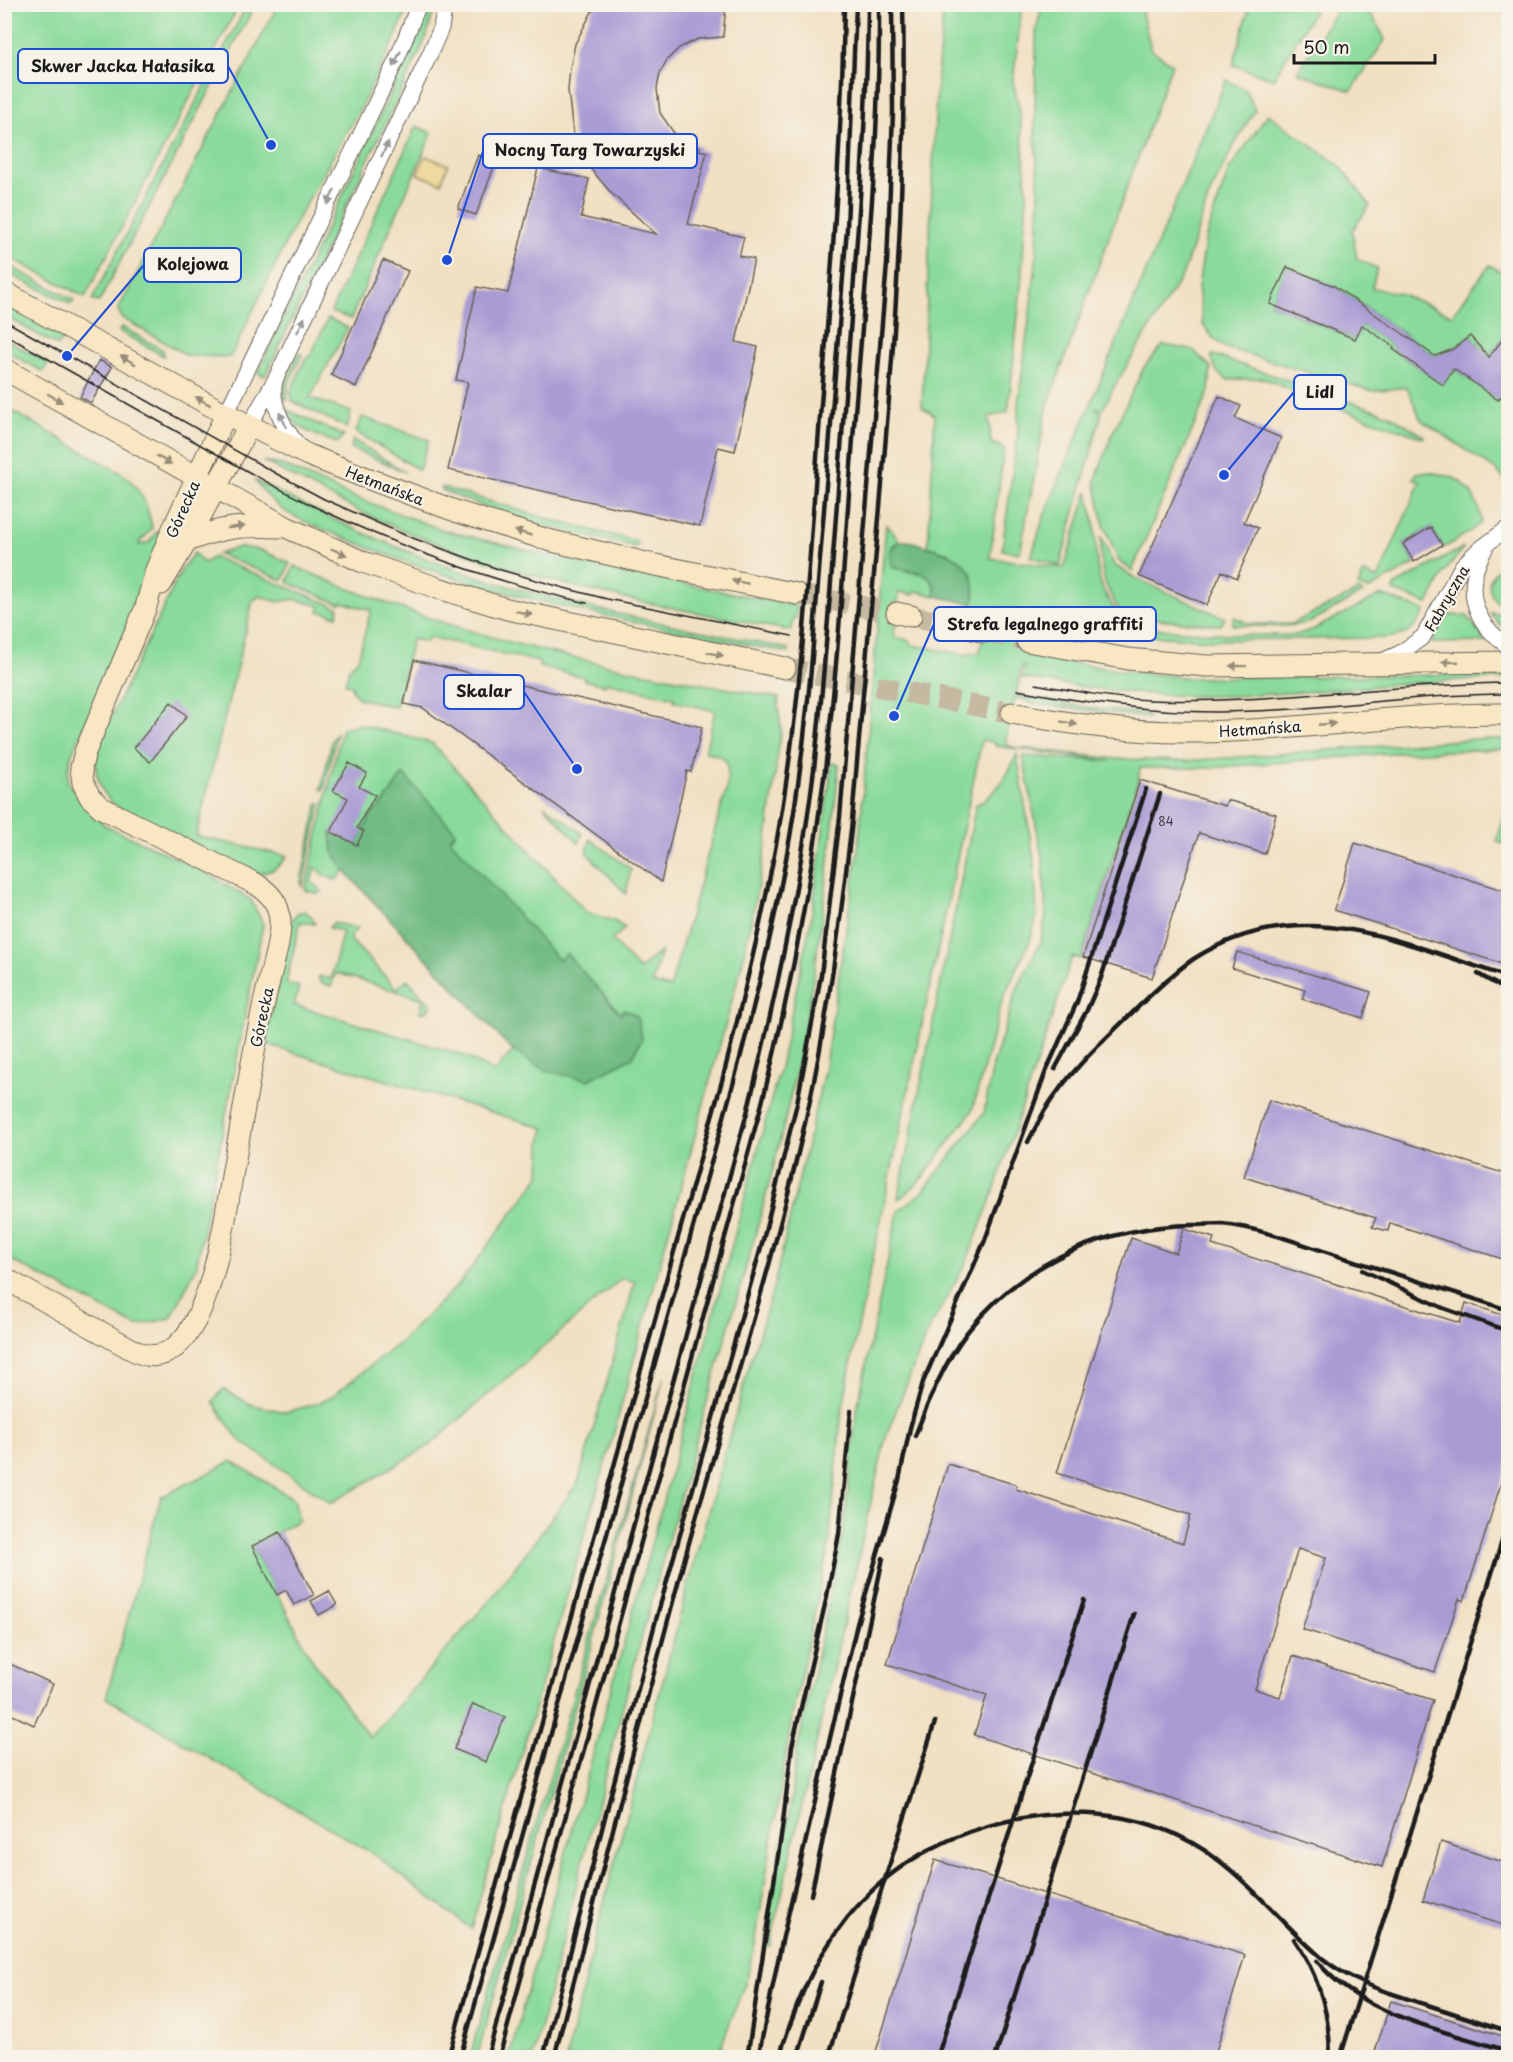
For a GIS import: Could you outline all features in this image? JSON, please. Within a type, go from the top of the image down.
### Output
[{"type":"main road","name":"Hetmańska","points":[[4,292],[226,414],[308,455],[458,512],[548,540],[798,594]]},
{"type":"main road","points":[[4,369],[286,527],[363,562],[507,609],[785,668]]},
{"type":"main road","name":"Górecka","points":[[146,607],[188,541],[226,414]]},
{"type":"main road","name":"Górecka","points":[[4,1278],[137,1353],[152,1356],[161,1356],[179,1344],[193,1325],[208,1289],[222,1234],[253,1055],[279,934],[280,918],[274,899],[264,889],[109,813],[94,802],[85,790],[81,768],[84,752],[146,607],[156,570],[205,483],[249,426]]},
{"type":"main road","points":[[188,541],[219,530],[241,526],[286,527]]},
{"type":"main road","points":[[1027,641],[1128,659],[1176,664],[1244,666],[1509,662]]},
{"type":"main road","name":"Hetmańska","points":[[1012,712],[1076,725],[1184,732],[1233,731],[1443,714],[1509,714]]},
{"type":"street","points":[[226,414],[397,59],[419,4]]},
{"type":"street","points":[[249,426],[276,378],[429,56],[441,28],[445,4]]},
{"type":"street","points":[[276,378],[273,389],[278,411],[294,440],[308,455]]},
{"type":"street","name":"Fabryczna","points":[[1371,664],[1396,656],[1423,637],[1462,566],[1509,528]]},
{"type":"street","name":"Fabryczna","points":[[1488,544],[1473,574],[1476,606],[1485,626],[1492,634],[1509,645]]},
{"type":"green space","points":[[4,5],[239,5],[85,297],[5,255]]},
{"type":"green space","points":[[247,5],[255,5],[100,300],[98,302],[92,300]]},
{"type":"green space","points":[[278,5],[409,5],[361,107],[298,218],[232,354],[230,357],[188,356],[122,318],[118,310]]},
{"type":"green space","points":[[428,5],[434,5],[430,26],[422,47],[265,376],[258,373],[420,32]]},
{"type":"green space","points":[[944,5],[1022,5],[1013,82],[1020,111],[1027,195],[1021,287],[1008,412],[989,417],[991,443],[1004,448],[990,558],[1064,568],[1088,491],[1094,524],[1098,574],[1105,593],[1119,614],[1108,613],[1050,620],[1049,616],[1038,614],[1034,620],[1031,620],[1024,654],[1115,670],[1190,678],[1508,674],[1508,679],[1257,695],[1196,696],[1121,692],[1022,678],[1025,667],[1022,666],[1016,695],[1091,708],[1145,714],[1149,718],[1028,703],[1028,701],[1015,698],[1005,744],[1020,749],[995,746],[996,743],[982,740],[852,1357],[841,1419],[829,1545],[792,1717],[755,1944],[747,1978],[717,2057],[566,2058],[603,1906],[697,1552],[774,1286],[824,1072],[858,852],[886,524],[900,541],[892,546],[908,572],[920,573],[928,577],[934,584],[935,590],[935,596],[916,591],[913,595],[899,592],[894,637],[909,640],[912,645],[967,655],[971,652],[979,654],[989,613],[989,610],[975,608],[973,604],[975,595],[949,553],[928,547],[935,415],[922,407],[937,77]]},
{"type":"green space","points":[[1042,5],[1140,5],[1151,49],[1172,64],[1047,407],[1020,553],[1002,550],[1018,432],[1018,405],[1036,265],[1039,196],[1035,131],[1036,32]]},
{"type":"green space","points":[[1250,5],[1318,5],[1273,79],[1233,65]]},
{"type":"green space","points":[[1340,5],[1364,9],[1373,18],[1385,40],[1351,91],[1297,72]]},
{"type":"green space","points":[[1226,80],[1246,90],[1255,110],[1233,147],[1209,196],[1183,274],[1115,385],[1103,409],[1094,407],[1102,412],[1060,566],[1031,557],[1044,516]]},
{"type":"green space","points":[[1268,114],[1340,166],[1370,205],[1352,231],[1357,259],[1377,268],[1372,288],[1398,293],[1452,315],[1490,265],[1508,276],[1508,331],[1490,355],[1470,336],[1453,349],[1436,356],[1336,287],[1287,267],[1270,304],[1355,339],[1362,325],[1394,347],[1393,350],[1443,384],[1454,369],[1508,407],[1508,483],[1495,469],[1421,420],[1407,387],[1372,391],[1226,348],[1213,338],[1203,325],[1198,287],[1206,236],[1229,170]]},
{"type":"green space","points":[[416,126],[432,133],[351,319],[331,312]]},
{"type":"green space","points":[[5,264],[74,300],[71,304],[5,272]]},
{"type":"green space","points":[[5,305],[63,338],[58,346],[5,316]]},
{"type":"green space","points":[[328,318],[348,328],[310,398],[351,412],[347,428],[292,401],[291,392],[294,384],[304,361],[311,355]]},
{"type":"green space","points":[[122,327],[163,350],[164,356],[119,331]]},
{"type":"green space","points":[[5,339],[48,363],[43,372],[5,350]]},
{"type":"green space","points":[[1163,345],[1193,350],[1211,367],[1209,391],[1132,571],[1118,560],[1104,525],[1095,481],[1114,430],[1144,367]]},
{"type":"green space","points":[[298,354],[302,354],[288,385],[287,400],[283,398],[285,383]]},
{"type":"green space","points":[[1213,355],[1390,415],[1424,436],[1423,438],[1307,397],[1263,378],[1227,380],[1217,372],[1211,357]]},
{"type":"green space","points":[[5,407],[123,474],[135,486],[143,498],[152,528],[141,539],[139,545],[148,543],[157,532],[163,535],[107,678],[72,753],[68,783],[104,825],[200,869],[251,900],[263,924],[196,1268],[171,1318],[136,1326],[5,1257],[4,858],[7,854],[4,853]]},
{"type":"green space","points":[[285,409],[344,436],[337,443],[314,434],[300,427]]},
{"type":"green space","points":[[362,417],[429,440],[419,470],[356,432]]},
{"type":"green space","points":[[353,440],[405,472],[351,448]]},
{"type":"green space","points":[[263,461],[282,465],[346,494],[443,530],[583,564],[797,606],[792,631],[605,594],[498,565],[389,524]]},
{"type":"green space","points":[[1417,473],[1441,474],[1461,482],[1471,493],[1478,506],[1481,523],[1444,548],[1431,527],[1403,544],[1415,564],[1368,590],[1358,586],[1364,573],[1378,579],[1420,482],[1413,479]]},
{"type":"green space","points":[[254,480],[418,556],[475,576],[591,608],[789,649],[789,653],[572,609],[466,581],[413,564],[321,529],[291,515],[275,503]]},
{"type":"green space","points":[[442,487],[555,521],[637,541],[636,547],[513,516],[465,500],[442,490]]},
{"type":"green space","points":[[1101,536],[1114,565],[1135,578],[1225,618],[1221,625],[1122,614],[1106,586],[1101,558]]},
{"type":"green space","points":[[900,541],[917,543],[960,560],[971,573],[974,582],[973,604],[935,596],[932,581],[928,576],[894,568],[889,556],[893,547]]},
{"type":"green space","points":[[239,547],[260,550],[290,563],[284,579],[218,554]]},
{"type":"green space","points":[[1464,547],[1444,573],[1428,604],[1394,591],[1394,586]]},
{"type":"green space","points":[[194,553],[204,563],[213,557],[339,608],[337,616],[319,611],[320,606],[294,599],[278,602],[260,596],[253,600],[196,836],[287,856],[277,867],[264,873],[253,873],[115,806],[104,792],[97,776],[96,758],[100,740],[183,567]]},
{"type":"green space","points":[[1508,563],[1508,610],[1495,600],[1489,586],[1494,573]]},
{"type":"green space","points":[[294,566],[408,611],[515,643],[627,669],[779,698],[781,728],[766,846],[743,960],[616,1425],[471,1929],[372,1853],[106,1698],[161,1497],[232,1461],[294,1499],[299,1520],[252,1547],[313,1661],[370,1738],[495,1594],[578,1483],[635,1282],[622,1278],[429,1446],[331,1503],[238,1439],[213,1402],[223,1389],[252,1405],[286,1412],[316,1404],[331,1397],[398,1344],[460,1283],[540,1176],[544,1128],[271,1046],[265,1039],[293,919],[297,913],[305,911],[315,924],[300,922],[286,983],[299,987],[294,1005],[463,1055],[494,1072],[513,1051],[345,871],[336,880],[326,876],[315,867],[311,882],[322,891],[318,894],[305,890],[342,728],[359,724],[432,743],[586,912],[614,921],[625,928],[612,940],[639,970],[661,951],[652,983],[670,988],[727,787],[727,767],[726,762],[720,756],[705,752],[715,711],[674,701],[674,698],[606,682],[605,685],[584,680],[584,677],[539,667],[539,662],[429,637],[427,642],[412,639],[396,707],[358,698],[352,690],[352,685],[345,684],[349,668],[358,659],[371,610],[341,602],[340,604],[289,583]]},
{"type":"green space","points":[[1357,590],[1363,593],[1310,622],[1282,626],[1232,624],[1234,617],[1250,624],[1291,624]]},
{"type":"green space","points":[[1381,595],[1425,611],[1409,632],[1384,638],[1211,640],[1138,635],[1088,636],[1042,628],[1091,621],[1242,635],[1295,635],[1312,630]]},
{"type":"green space","points":[[1490,613],[1499,613],[1508,617],[1508,630],[1499,624]]},
{"type":"green space","points":[[1447,615],[1467,616],[1486,642],[1432,643]]},
{"type":"green space","points":[[337,732],[324,790],[321,789],[332,740]]},
{"type":"green space","points":[[1474,739],[1508,739],[1508,749],[1393,753],[1210,768],[1140,768],[1081,959],[1072,957],[994,1191],[966,1263],[927,1333],[886,1436],[770,1946],[765,1946],[779,1859],[790,1811],[796,1755],[843,1535],[856,1414],[898,1211],[922,1193],[984,1113],[993,1065],[1017,989],[1040,943],[1046,917],[1043,862],[1023,756],[1110,761],[1022,750],[1023,748],[1116,759],[1186,761]]},
{"type":"green space","points":[[1017,754],[1034,860],[1037,916],[1030,941],[1003,998],[972,1111],[924,1176],[898,1199],[976,805],[1001,783]]},
{"type":"green space","points":[[832,763],[839,764],[816,959],[803,1037],[772,1174],[647,1616],[533,2057],[509,2057],[657,1524],[780,1067],[811,920]]},
{"type":"green space","points":[[403,774],[456,832],[450,839],[559,960],[566,953],[621,1014],[624,1009],[637,1016],[642,1038],[633,1057],[589,1080],[547,1071],[513,1051],[345,871],[333,852],[331,832],[357,844],[371,815],[385,801]]},
{"type":"green space","points":[[1508,802],[1508,840],[1504,839],[1503,844],[1497,841]]},
{"type":"green space","points":[[318,803],[321,803],[302,888],[301,881]]},
{"type":"green space","points":[[544,805],[582,833],[579,843]]},
{"type":"green space","points":[[590,839],[631,869],[626,894],[587,853]]},
{"type":"green space","points":[[333,923],[358,928],[349,938],[397,989],[407,979],[431,1005],[426,1012],[420,1012],[423,999],[336,973],[331,986],[320,982],[318,976],[331,979],[343,931],[329,928]]},
{"type":"green space","points":[[664,1377],[477,2057],[470,2057]]},
{"type":"sand","points":[[425,156],[448,165],[441,183],[417,174]]},
{"type":"building","points":[[596,4],[726,4],[723,37],[698,39],[679,48],[667,60],[660,73],[657,89],[660,113],[676,136],[700,147],[699,150],[707,152],[688,224],[744,237],[739,256],[754,259],[736,342],[758,347],[735,451],[718,447],[700,526],[448,470],[468,382],[456,380],[477,287],[508,293],[538,168],[589,179],[581,217],[656,234],[612,194],[584,161],[573,133],[568,90],[570,68],[575,44]]},
{"type":"building","points":[[478,155],[496,162],[476,215],[458,209]]},
{"type":"building","points":[[383,260],[408,271],[356,387],[331,375]]},
{"type":"building","points":[[1287,267],[1334,286],[1435,356],[1453,349],[1470,336],[1489,357],[1509,331],[1509,387],[1498,400],[1454,369],[1443,385],[1362,325],[1355,339],[1270,304]]},
{"type":"building","points":[[99,360],[112,367],[91,403],[80,397]]},
{"type":"building","points":[[1219,396],[1241,406],[1235,418],[1281,438],[1244,522],[1258,528],[1237,578],[1222,571],[1207,605],[1139,576]]},
{"type":"building","points":[[1431,527],[1442,545],[1414,562],[1403,544]]},
{"type":"building","points":[[414,660],[702,727],[691,772],[687,771],[661,882],[423,708],[404,704]]},
{"type":"building","points":[[171,702],[187,716],[150,762],[134,748]]},
{"type":"building","points":[[349,763],[367,773],[359,787],[375,795],[357,828],[364,831],[357,845],[331,832],[348,798],[333,791]]},
{"type":"building","points":[[1140,780],[1225,806],[1227,800],[1276,814],[1265,854],[1199,833],[1152,978],[1083,957]]},
{"type":"building","points":[[1355,843],[1509,892],[1509,966],[1334,910]]},
{"type":"building","points":[[1237,952],[1371,992],[1363,1018],[1302,999],[1305,990],[1232,968]]},
{"type":"building","points":[[1269,1100],[1509,1175],[1509,1261],[1390,1223],[1388,1231],[1372,1227],[1376,1218],[1244,1177]]},
{"type":"building","points":[[1184,1229],[1214,1238],[1212,1245],[1460,1323],[1466,1303],[1509,1317],[1509,1458],[1464,1601],[1459,1599],[1435,1672],[1302,1629],[1326,1558],[1298,1549],[1255,1689],[1280,1697],[1293,1656],[1433,1700],[1382,1867],[974,1735],[987,1695],[887,1664],[948,1464],[1017,1485],[1016,1489],[1183,1543],[1191,1515],[1057,1473],[1131,1238],[1176,1253]]},
{"type":"building","points":[[280,1532],[314,1595],[294,1605],[286,1590],[277,1595],[252,1546]]},
{"type":"building","points":[[329,1591],[337,1605],[319,1615],[311,1601]]},
{"type":"building","points":[[4,1661],[53,1684],[34,1725],[4,1711]]},
{"type":"building","points":[[473,1704],[505,1717],[486,1762],[454,1749]]},
{"type":"building","points":[[1441,1842],[1509,1864],[1509,1927],[1423,1900]]},
{"type":"building","points":[[935,1860],[1245,1955],[1214,2058],[874,2058]]},
{"type":"building","points":[[1391,2001],[1509,2038],[1509,2058],[1373,2058]]},
{"type":"tunnel","points":[[797,594],[897,613]]},
{"type":"tunnel","points":[[911,616],[973,629]]},
{"type":"tunnel","points":[[985,632],[1027,641]]},
{"type":"tunnel","points":[[785,668],[1012,713]]},
{"type":"tram line","points":[[4,320],[277,474],[324,499],[407,536],[501,570],[564,588],[607,599],[792,636]]},
{"type":"tram line","points":[[4,334],[258,477],[326,512],[454,565],[520,586],[587,603]]},
{"type":"tram line","points":[[1036,684],[1121,698],[1194,700],[1284,697],[1463,684],[1508,683]]},
{"type":"tram line","points":[[1017,690],[1116,706],[1216,712],[1508,694]]},
{"type":"railway","points":[[448,2058],[723,1077],[776,847],[794,725],[807,593],[835,211],[844,4]]},
{"type":"railway","points":[[460,2058],[734,1081],[775,915],[786,859],[801,764],[811,669],[847,228],[856,4]]},
{"type":"railway","points":[[487,2058],[748,1109],[794,898],[814,769],[827,639],[859,214],[868,4]]},
{"type":"railway","points":[[499,2058],[762,1103],[799,937],[825,770],[838,641],[874,163],[879,4]]},
{"type":"railway","points":[[543,2058],[654,1627],[763,1240],[797,1103],[821,975],[840,817],[887,264],[893,112],[892,4]]},
{"type":"railway","points":[[554,2058],[670,1613],[782,1217],[809,1105],[823,1034],[852,821],[888,413],[901,209],[903,4]]},
{"type":"railway","points":[[758,2058],[782,1941],[857,1624],[899,1480],[923,1382],[985,1240],[1046,1071],[1077,1002],[1146,789]]},
{"type":"railway","points":[[1055,1069],[1087,1010],[1101,978],[1160,794]]},
{"type":"railway","points":[[1028,1142],[1054,1096],[1109,1035],[1187,964],[1235,938],[1274,928],[1313,926],[1351,930],[1429,950],[1508,977]]},
{"type":"railway","points":[[1478,974],[1508,991]]},
{"type":"railway","points":[[915,1436],[944,1368],[959,1343],[990,1306],[1041,1267],[1069,1252],[1129,1232],[1161,1227],[1219,1224],[1235,1226],[1294,1241],[1508,1310]]},
{"type":"railway","points":[[1362,1270],[1443,1308],[1508,1331]]},
{"type":"railway","points":[[747,2058],[782,1830],[792,1746],[839,1534],[851,1411]]},
{"type":"railway","points":[[1340,2058],[1508,1522]]},
{"type":"railway","points":[[811,1895],[883,1558]]},
{"type":"railway","points":[[937,2058],[1084,1600]]},
{"type":"railway","points":[[995,2058],[1134,1614]]},
{"type":"railway","points":[[828,2058],[935,1722]]},
{"type":"railway","points":[[779,2058],[802,1995],[833,1937],[862,1901],[893,1873],[929,1850],[969,1832],[1011,1820],[1055,1814],[1098,1815],[1140,1822],[1179,1836],[1200,1847],[1219,1861],[1304,1942],[1345,1974],[1382,1990],[1508,2031]]},
{"type":"railway","points":[[1294,1939],[1310,1967],[1321,1996],[1328,2026],[1330,2058]]},
{"type":"railway","points":[[1317,1961],[1335,1980],[1380,2008],[1431,2028],[1508,2051]]},
{"type":"railway","points":[[797,2058],[821,1982]]},
{"type":"place","name":"Skwer Jacka Hałasika","points":[[271,145]]},
{"type":"place","name":"Nocny Targ Towarzyski","points":[[447,260]]},
{"type":"place","name":"Kolejowa","points":[[67,356]]},
{"type":"place","name":"Lidl","points":[[1224,475]]},
{"type":"place","name":"Strefa legalnego graffiti","points":[[894,716]]},
{"type":"place","name":"Skalar","points":[[577,769]]}]
